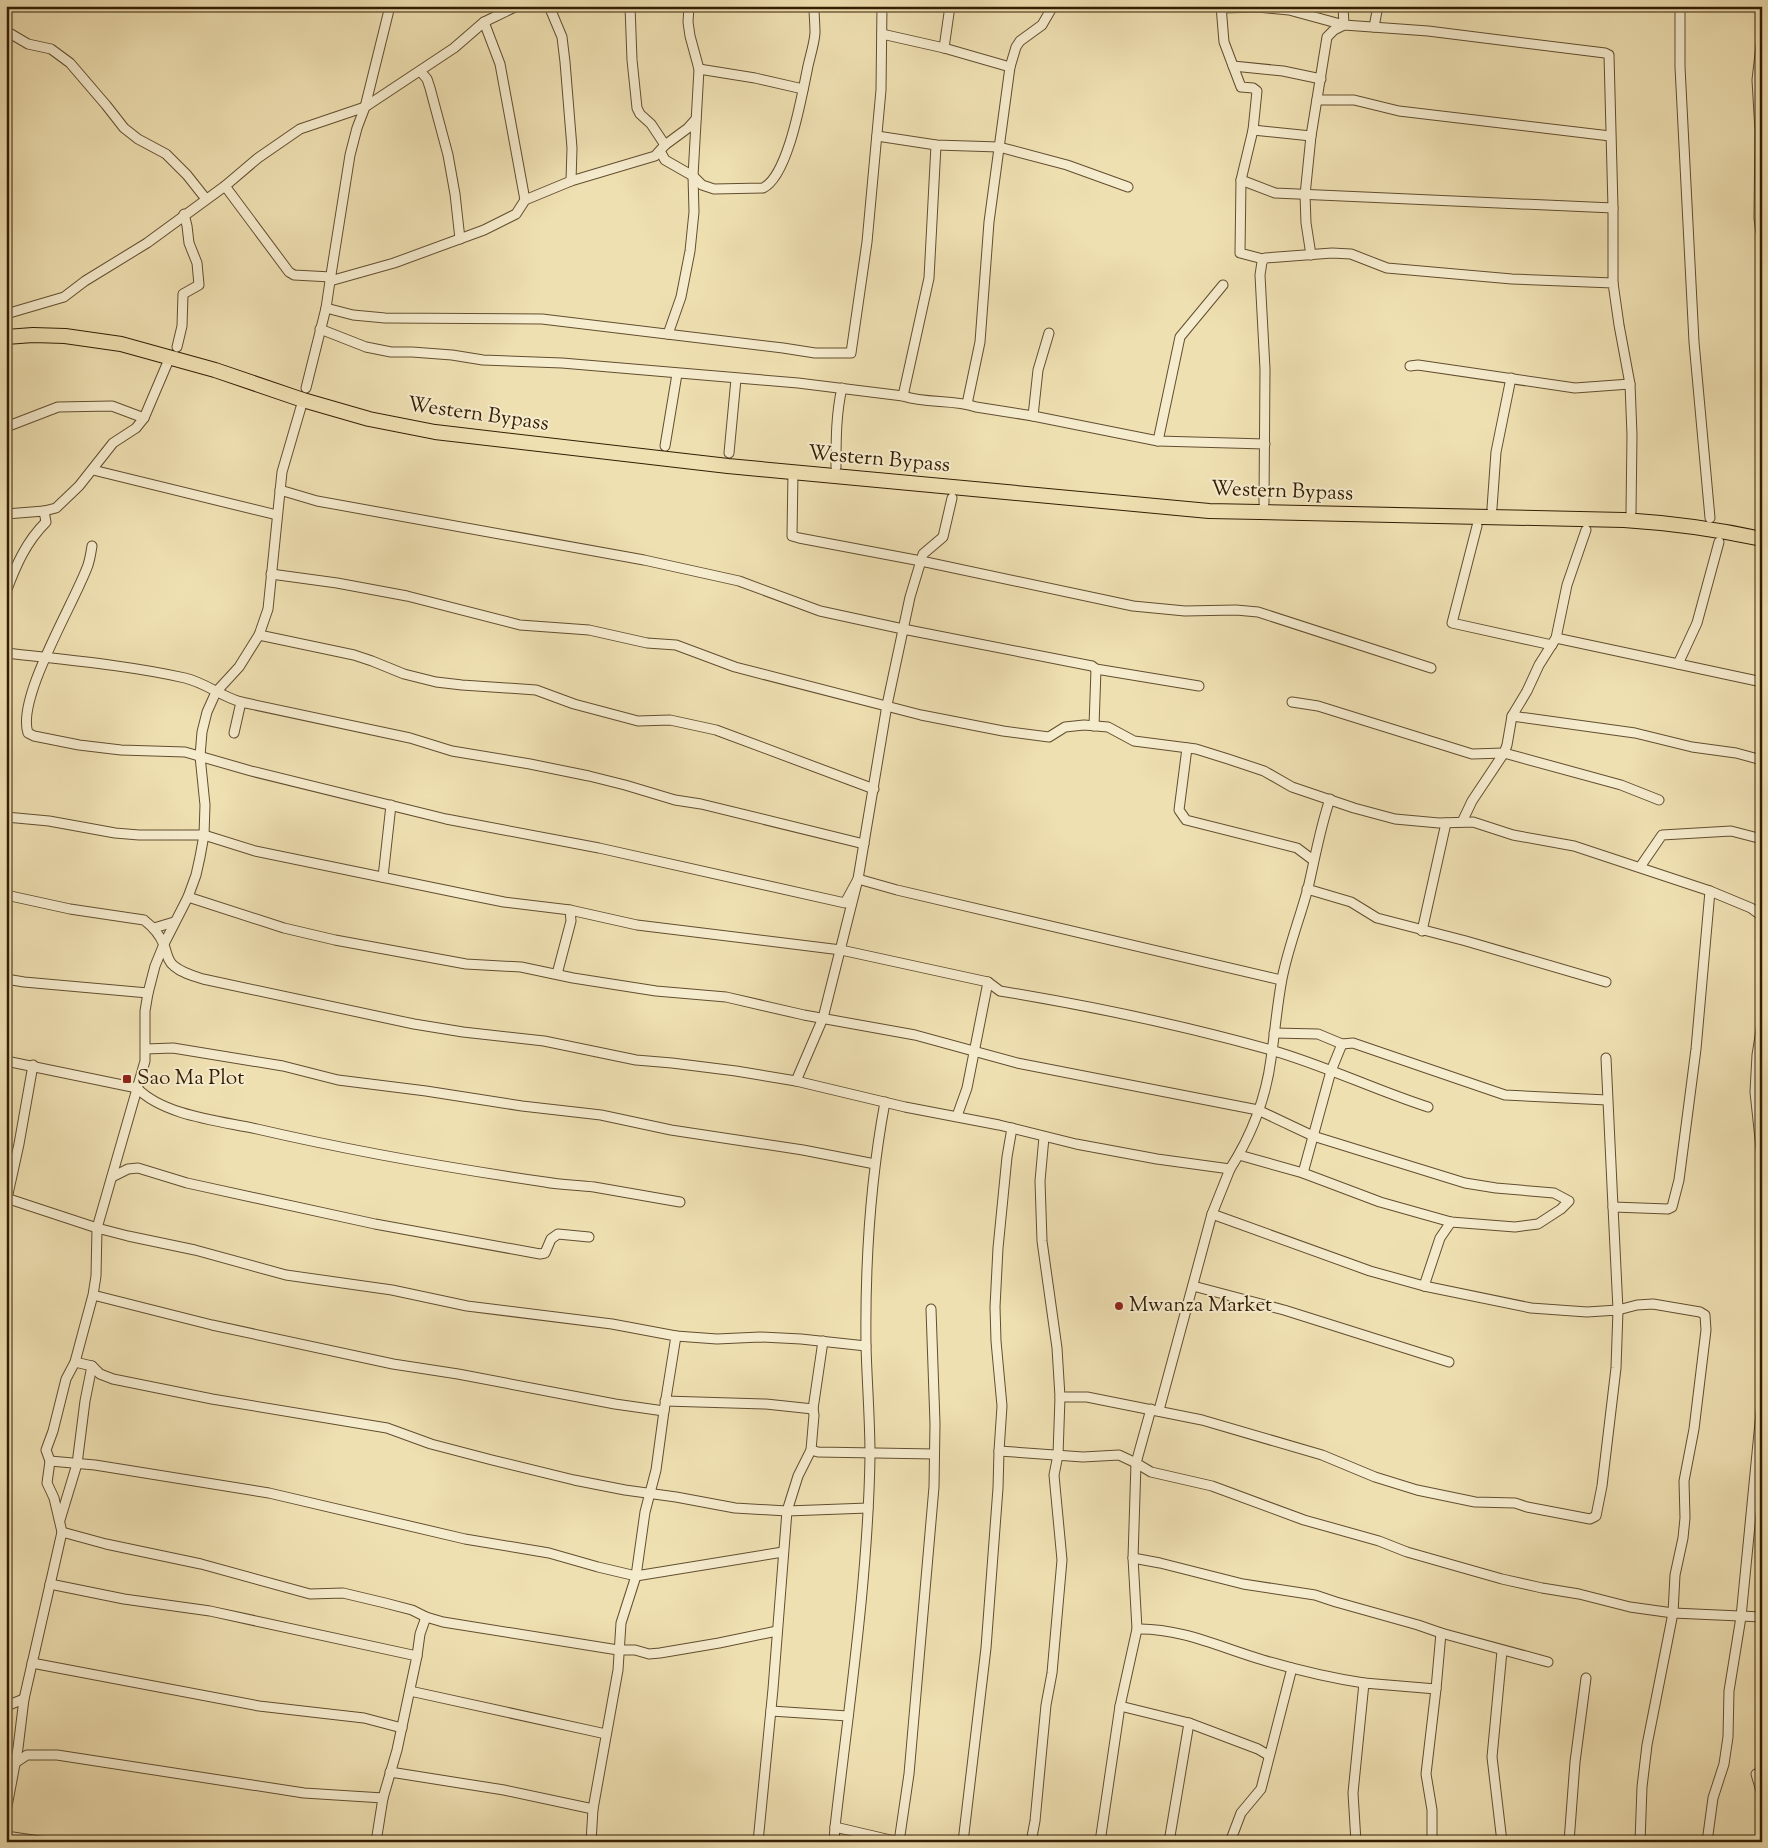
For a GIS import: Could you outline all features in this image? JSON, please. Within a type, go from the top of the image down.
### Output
[{"type":"main road","name":"Western Bypass","points":[[6,337],[32,335],[65,336],[121,344],[215,370],[303,400],[370,419],[435,432],[793,472],[1209,511],[1624,520],[1700,527],[1762,538]]},
{"type":"street","points":[[306,388],[326,308],[346,172],[357,128],[365,107],[390,6]]},
{"type":"street","points":[[6,314],[64,297],[85,281],[147,243],[184,214],[225,186],[258,158],[300,129],[365,107],[421,72],[454,48],[484,22],[516,6]]},
{"type":"street","points":[[548,6],[562,37],[572,148],[571,181]]},
{"type":"street","points":[[630,6],[632,60],[637,108],[640,114],[651,124],[662,148],[665,160],[693,176],[702,185],[714,189],[763,188],[774,180],[788,149],[797,118],[815,34],[814,6]]},
{"type":"street","points":[[668,334],[681,297],[690,251],[694,212],[692,130],[696,119],[699,69],[690,36],[688,22],[689,6]]},
{"type":"street","points":[[326,308],[353,315],[385,318],[542,319],[815,353],[851,353],[868,242],[881,90],[882,6]]},
{"type":"street","points":[[944,48],[950,6]]},
{"type":"street","points":[[967,404],[980,342],[989,222],[1010,67],[1016,47],[1020,41],[1042,25],[1053,6]]},
{"type":"street","points":[[1343,6],[1344,25]]},
{"type":"street","points":[[1374,27],[1378,6]]},
{"type":"street","points":[[1680,6],[1680,67],[1694,342],[1710,518]]},
{"type":"street","points":[[1613,283],[1512,279],[1387,268],[1351,254],[1332,253],[1263,259],[1240,252],[1241,180],[1253,130],[1258,91],[1253,88],[1241,87],[1224,42],[1221,7],[1258,7],[1290,10],[1344,25],[1428,31],[1609,55],[1613,283],[1630,384],[1632,435],[1631,512]]},
{"type":"street","points":[[484,22],[495,48],[505,84],[526,200]]},
{"type":"street","points":[[1311,255],[1304,195],[1311,136],[1327,37],[1334,30],[1344,25]]},
{"type":"street","points":[[6,31],[28,44],[51,49],[70,63],[124,128],[138,139],[166,154],[187,175],[206,199]]},
{"type":"street","points":[[882,34],[944,48],[1010,67]]},
{"type":"street","points":[[1762,37],[1757,80],[1760,131],[1759,218],[1762,240]]},
{"type":"street","points":[[1233,66],[1282,71],[1320,79]]},
{"type":"street","points":[[699,69],[755,78],[803,89]]},
{"type":"street","points":[[421,72],[427,79],[430,88],[448,155],[460,239]]},
{"type":"street","points":[[1317,100],[1354,100],[1399,111],[1610,136]]},
{"type":"street","points":[[225,186],[289,272],[294,275],[331,279],[394,263],[484,230],[516,214],[526,200],[571,181],[655,156],[662,148],[692,130]]},
{"type":"street","points":[[1253,130],[1311,136]]},
{"type":"street","points":[[877,136],[936,145],[999,148],[1067,165],[1128,187]]},
{"type":"street","points":[[903,396],[929,278],[936,145]]},
{"type":"street","points":[[1241,180],[1275,193],[1613,208]]},
{"type":"street","points":[[177,347],[182,326],[183,294],[199,285],[197,263],[189,243],[184,214]]},
{"type":"street","points":[[1263,259],[1260,275],[1265,369],[1264,503]]},
{"type":"street","points":[[1158,441],[1180,337],[1223,285]]},
{"type":"street","points":[[320,329],[366,347],[391,352],[452,355],[483,360],[562,364],[798,383],[903,396],[915,400],[967,404],[1158,441],[1265,444]]},
{"type":"street","points":[[1034,416],[1038,370],[1049,333]]},
{"type":"street","points":[[6,514],[44,511],[56,508],[79,486],[113,443],[136,428],[144,418],[167,364]]},
{"type":"street","points":[[1410,366],[1418,365],[1575,388],[1630,384]]},
{"type":"street","points":[[665,446],[677,374]]},
{"type":"street","points":[[1492,508],[1496,452],[1511,378]]},
{"type":"street","points":[[729,453],[736,379]]},
{"type":"street","points":[[836,466],[837,432],[842,388]]},
{"type":"street","points":[[6,427],[58,407],[112,406],[144,418]]},
{"type":"street","points":[[6,1812],[11,1763],[18,1748],[24,1699],[62,1532],[54,1498],[47,1483],[50,1462],[46,1450],[53,1431],[66,1379],[75,1362],[93,1295],[96,1276],[97,1228],[145,1061],[144,1027],[148,993],[155,966],[196,876],[204,835],[205,805],[200,756],[202,732],[207,712],[216,692],[239,667],[259,634],[268,609],[282,472],[301,407]]},
{"type":"street","points":[[93,470],[277,515]]},
{"type":"street","points":[[793,472],[792,536],[1133,606],[1185,611],[1236,610],[1258,612],[1432,668]]},
{"type":"street","points":[[280,490],[317,501],[644,560],[739,581],[820,610],[903,629],[1074,662],[1092,666],[1096,669],[1199,686]]},
{"type":"street","points":[[796,1081],[823,1018],[841,950],[858,879],[887,705],[903,629],[921,561],[926,551],[943,537],[952,498]]},
{"type":"street","points":[[6,592],[17,562],[46,522],[44,511]]},
{"type":"street","points":[[1478,526],[1452,623],[1678,664],[1762,682]]},
{"type":"street","points":[[1462,822],[1472,801],[1504,753],[1512,716],[1554,641],[1567,585],[1586,530]]},
{"type":"street","points":[[1678,664],[1697,623],[1719,542]]},
{"type":"street","points":[[92,546],[88,565],[45,657],[30,697],[26,727],[28,733],[34,736],[104,748],[141,752],[185,752],[252,771],[464,822],[599,848],[845,903],[858,879]]},
{"type":"street","points":[[271,574],[337,583],[407,596],[520,625],[589,630],[647,643],[676,645],[735,668],[921,715],[967,724],[1049,737],[1065,728],[1084,725],[1108,727],[1134,741],[1196,749],[1264,771],[1292,787],[1354,808],[1395,819],[1446,823],[1473,822],[1513,835],[1574,846],[1710,891],[1750,908],[1762,916]]},
{"type":"street","points":[[259,634],[354,655],[404,674],[436,682],[462,686],[536,690],[574,704],[638,721],[670,720],[716,730],[874,789]]},
{"type":"street","points":[[6,653],[184,678],[202,683],[227,698],[241,702],[410,738],[452,751],[589,776],[675,800],[701,804],[864,844]]},
{"type":"street","points":[[1094,726],[1096,669]]},
{"type":"street","points":[[234,733],[241,702]]},
{"type":"street","points":[[1292,702],[1318,706],[1472,754],[1504,753],[1621,785],[1659,800]]},
{"type":"street","points":[[1512,716],[1635,733],[1692,747],[1736,753],[1762,760]]},
{"type":"street","points":[[1187,748],[1180,810],[1186,820],[1297,848],[1313,860]]},
{"type":"street","points":[[1100,1842],[1120,1706],[1137,1629],[1133,1558],[1136,1463],[1155,1409],[1193,1286],[1212,1214],[1230,1169],[1239,1155],[1265,1089],[1282,980],[1289,948],[1307,889],[1319,833],[1330,799]]},
{"type":"street","points":[[383,877],[391,805]]},
{"type":"street","points":[[6,817],[49,821],[115,833],[204,835],[255,851],[504,902],[570,910],[637,925],[841,950],[988,982],[1000,990],[1095,1007],[1272,1050],[1428,1107]]},
{"type":"street","points":[[1422,931],[1446,823]]},
{"type":"street","points":[[1640,867],[1662,835],[1731,831],[1762,839]]},
{"type":"street","points":[[858,879],[897,890],[1282,980]]},
{"type":"street","points":[[1307,889],[1351,902],[1377,918],[1606,982]]},
{"type":"street","points":[[1613,1207],[1668,1209],[1672,1206],[1679,1180],[1696,1049],[1710,891]]},
{"type":"street","points":[[6,895],[70,909],[144,920],[154,928],[164,944],[173,966],[185,973],[203,979],[443,1029],[544,1041],[636,1060],[726,1070],[796,1081],[885,1102],[1012,1128],[1044,1137],[1157,1159],[1230,1169]]},
{"type":"street","points":[[188,897],[284,928],[335,940],[466,964],[521,966],[573,978],[656,990],[726,997],[915,1035],[1026,1065],[1258,1110],[1313,1136],[1465,1183],[1496,1188],[1554,1193],[1569,1201],[1562,1209],[1538,1224],[1515,1228],[1451,1222],[1380,1202],[1303,1173],[1239,1155]]},
{"type":"street","points":[[558,974],[571,921],[570,910]]},
{"type":"street","points":[[154,928],[174,922]]},
{"type":"street","points":[[6,979],[148,993]]},
{"type":"street","points":[[957,1116],[967,1088],[988,982]]},
{"type":"street","points":[[1762,1024],[1757,1055],[1755,1092],[1762,1158]]},
{"type":"street","points":[[1274,1033],[1318,1034],[1342,1044],[1354,1043],[1505,1095],[1607,1100]]},
{"type":"street","points":[[1303,1173],[1331,1071],[1342,1044]]},
{"type":"street","points":[[146,1049],[173,1048],[283,1066],[338,1080],[522,1106],[601,1115],[671,1130],[803,1150],[875,1164]]},
{"type":"street","points":[[1060,1397],[1087,1397],[1155,1409],[1202,1420],[1322,1455],[1375,1477],[1417,1490],[1475,1502],[1515,1504],[1593,1519],[1596,1516],[1602,1486],[1616,1368],[1618,1310],[1606,1058]]},
{"type":"street","points":[[6,1061],[137,1088],[156,1102],[182,1112],[272,1133],[475,1171],[548,1183],[592,1187],[680,1202]]},
{"type":"street","points":[[33,1066],[27,1105],[7,1200],[97,1228],[204,1253],[286,1275],[392,1290],[467,1306],[603,1323],[676,1336],[717,1339],[791,1338],[866,1346]]},
{"type":"street","points":[[834,1842],[866,1548],[870,1454],[866,1346],[870,1215],[875,1164],[885,1102]]},
{"type":"street","points":[[964,1842],[986,1648],[998,1488],[1002,1406],[995,1307],[1000,1230],[1007,1157],[1012,1128]]},
{"type":"street","points":[[1031,1842],[1035,1821],[1046,1705],[1052,1673],[1062,1560],[1054,1475],[1058,1455],[1060,1397],[1056,1348],[1042,1241],[1040,1181],[1044,1137]]},
{"type":"street","points":[[112,1177],[128,1169],[138,1168],[187,1182],[375,1224],[540,1254],[545,1253],[551,1239],[558,1234],[589,1237]]},
{"type":"street","points":[[1212,1214],[1370,1271],[1424,1286],[1531,1308],[1587,1312],[1618,1310],[1637,1305],[1653,1304],[1700,1312],[1705,1315],[1706,1330],[1694,1429],[1684,1481],[1685,1518],[1683,1538],[1676,1566],[1673,1613],[1647,1745],[1642,1788],[1640,1842]]},
{"type":"street","points":[[1424,1286],[1440,1238],[1451,1222]]},
{"type":"street","points":[[1193,1286],[1293,1312],[1449,1362]]},
{"type":"street","points":[[93,1295],[212,1325],[394,1364],[664,1412]]},
{"type":"street","points":[[835,1827],[899,1842],[910,1765],[934,1487],[934,1374],[930,1309]]},
{"type":"street","points":[[591,1842],[593,1809],[618,1670],[621,1623],[636,1576],[645,1512],[656,1470],[676,1336]]},
{"type":"street","points":[[758,1842],[771,1711],[787,1511],[798,1476],[811,1450],[813,1409],[823,1342]]},
{"type":"street","points":[[75,1362],[92,1366],[100,1374],[113,1379],[212,1399],[386,1428],[431,1444],[492,1460],[574,1480],[650,1494],[735,1508],[787,1511],[868,1508]]},
{"type":"street","points":[[60,1520],[77,1464],[92,1366]]},
{"type":"street","points":[[665,1401],[766,1404],[813,1409]]},
{"type":"street","points":[[1707,1842],[1712,1798],[1724,1764],[1728,1737],[1728,1691],[1741,1617],[1762,1402]]},
{"type":"street","points":[[811,1450],[818,1452],[870,1454],[934,1454]]},
{"type":"street","points":[[999,1451],[1058,1455],[1119,1456],[1151,1472],[1212,1486],[1304,1520],[1458,1567],[1630,1607],[1673,1613],[1762,1617]]},
{"type":"street","points":[[50,1462],[96,1465],[269,1493],[465,1539],[549,1553],[636,1576],[784,1552]]},
{"type":"street","points":[[62,1532],[106,1544],[201,1564],[310,1594],[343,1593],[412,1610],[426,1617],[469,1627],[618,1650],[635,1650],[649,1654],[660,1653],[719,1643],[777,1630]]},
{"type":"street","points":[[1133,1558],[1243,1584],[1314,1594],[1418,1625],[1441,1634],[1548,1662]]},
{"type":"street","points":[[50,1584],[124,1599],[210,1611],[417,1656]]},
{"type":"street","points":[[376,1842],[383,1798],[402,1728],[420,1634],[426,1617]]},
{"type":"street","points":[[1137,1629],[1172,1631],[1328,1678],[1436,1689]]},
{"type":"street","points":[[1432,1842],[1432,1810],[1426,1774],[1441,1634]]},
{"type":"street","points":[[1502,1651],[1492,1757],[1502,1842]]},
{"type":"street","points":[[32,1663],[259,1706],[364,1718],[402,1728]]},
{"type":"street","points":[[1230,1842],[1241,1813],[1260,1789],[1292,1668]]},
{"type":"street","points":[[1569,1842],[1575,1762],[1586,1678]]},
{"type":"street","points":[[1356,1842],[1353,1793],[1364,1683]]},
{"type":"street","points":[[410,1691],[606,1734]]},
{"type":"street","points":[[6,1706],[24,1699]]},
{"type":"street","points":[[1120,1706],[1189,1723],[1258,1749],[1268,1755]]},
{"type":"street","points":[[771,1711],[848,1716]]},
{"type":"street","points":[[1169,1842],[1189,1723]]},
{"type":"street","points":[[18,1748],[27,1755]]},
{"type":"street","points":[[11,1763],[27,1755],[57,1755],[304,1793],[383,1798]]},
{"type":"street","points":[[390,1772],[504,1790],[593,1809]]},
{"type":"street","points":[[1756,1774],[1762,1794]]},
{"type":"street","points":[[6,1836],[46,1842]]},
{"type":"place","name":"Sao Ma Plot","points":[[127,1079]]},
{"type":"place","name":"Mwanza Market","points":[[1119,1306]]}]
